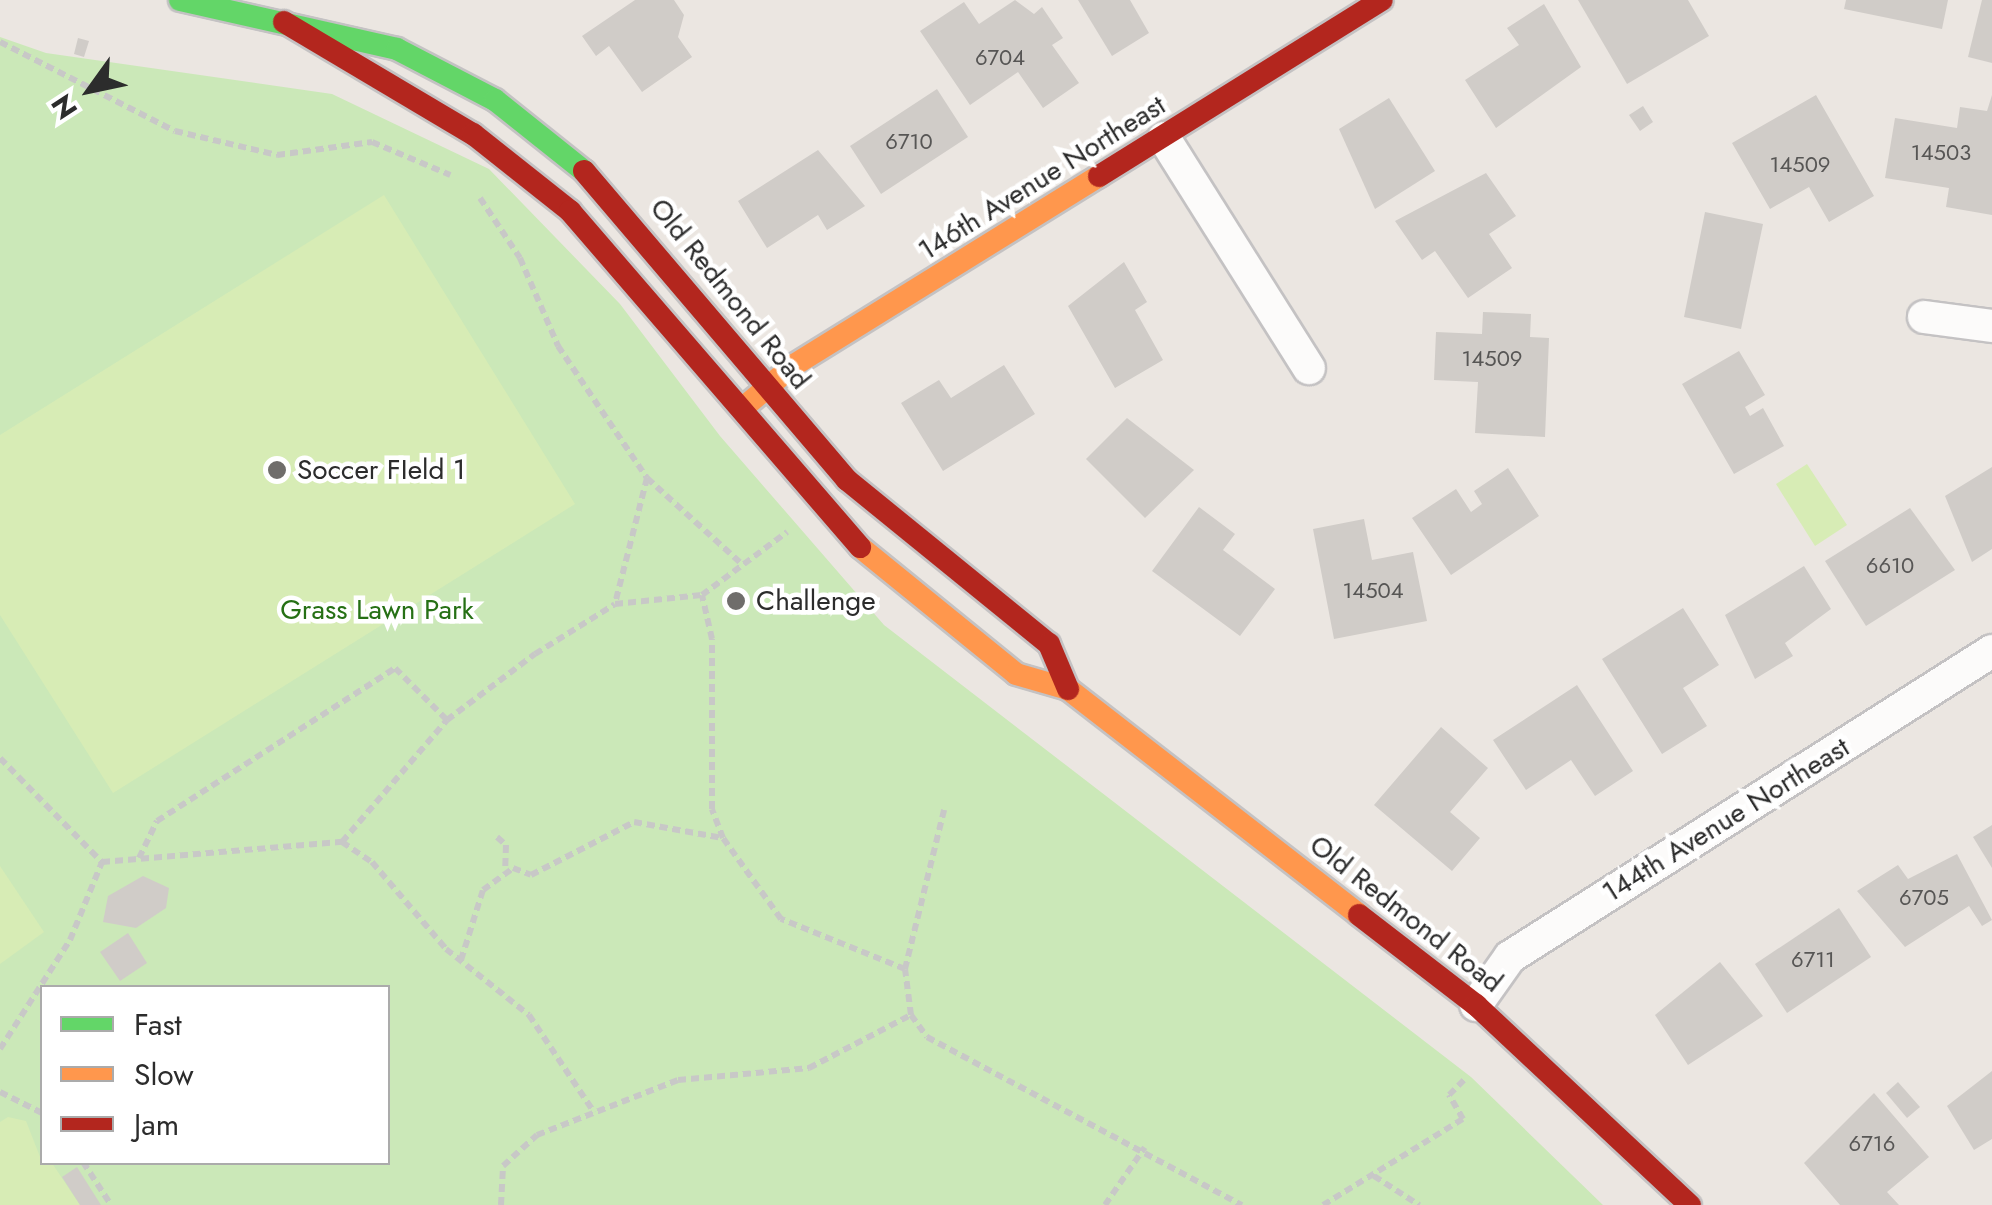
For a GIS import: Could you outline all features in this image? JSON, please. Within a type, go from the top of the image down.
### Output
[{"type":"main road","name":"Old Redmond Road","points":[[180,0],[288,11],[397,49],[495,100],[600,183],[766,389],[847,480],[1049,644],[1068,689]]},
{"type":"main road","name":"146th Avenue Northeast","points":[[737,413],[766,389],[1382,0]]},
{"type":"main road","name":"Old Redmond Road","points":[[288,11],[473,134],[570,211],[737,413],[887,573],[1016,674],[1068,689],[1476,1005],[1690,1205]]},
{"type":"street","points":[[1164,138],[1309,368]]},
{"type":"street","points":[[1924,317],[1992,326]]},
{"type":"street","name":"144th Avenue Northeast","points":[[1476,1005],[1512,956],[1992,652]]},
{"type":"path","points":[[0,42],[175,131],[278,155],[372,142],[458,182]]},
{"type":"path","points":[[470,191],[520,258],[558,346],[648,478],[742,564]]},
{"type":"path","points":[[615,604],[648,478]]},
{"type":"path","points":[[102,862],[342,842],[446,720],[615,604],[702,594],[802,521]]},
{"type":"path","points":[[702,594],[712,639],[712,810],[723,838],[780,919],[905,969]]},
{"type":"path","points":[[139,859],[156,822],[395,668],[446,720]]},
{"type":"path","points":[[0,758],[102,862]]},
{"type":"path","points":[[944,810],[905,969],[910,1015],[927,1037],[1146,1147],[1242,1205]]},
{"type":"path","points":[[461,960],[483,890],[505,872],[532,875],[634,822],[723,838]]},
{"type":"path","points":[[497,837],[506,845],[505,872]]},
{"type":"path","points":[[342,842],[461,960],[558,1046],[594,1112]]},
{"type":"path","points":[[41,985],[70,940],[102,862]]},
{"type":"path","points":[[0,1049],[40,987]]},
{"type":"path","points":[[501,1205],[503,1166],[537,1135],[678,1080],[809,1068],[910,1015]]},
{"type":"path","points":[[1323,1205],[1463,1119],[1449,1096],[1465,1078]]},
{"type":"path","points":[[0,1092],[40,1112]]},
{"type":"path","points":[[1105,1205],[1146,1147]]},
{"type":"path","points":[[85,1165],[111,1205]]},
{"type":"path","points":[[1374,1176],[1420,1205]]},
{"type":"green space","name":"Grass Lawn Park","points":[[0,37],[46,53],[332,94],[489,169],[620,304],[720,436],[884,625],[1471,1077],[1603,1205],[0,1205]]},
{"type":"green space","name":"Soccer FIeld 1","points":[[384,195],[575,504],[113,793],[0,615],[0,435]]},
{"type":"green space","points":[[1807,464],[1847,525],[1815,546],[1776,484]]},
{"type":"green space","points":[[0,866],[44,932],[0,964]]},
{"type":"green space","points":[[8,1117],[26,1121],[40,1165],[53,1165],[80,1205],[0,1205],[0,1122]]},
{"type":"building","points":[[635,0],[674,0],[684,15],[678,37],[692,57],[642,92],[609,46],[596,56],[582,36]]},
{"type":"building","points":[[1015,0],[1034,14],[1042,7],[1063,38],[1052,45],[1079,83],[1043,108],[1018,72],[970,105],[920,31],[964,2],[979,24]]},
{"type":"building","points":[[1078,0],[1130,0],[1149,33],[1112,56]]},
{"type":"building","points":[[1578,0],[1688,0],[1709,36],[1627,84]]},
{"type":"building","points":[[1846,0],[1948,0],[1942,29],[1844,9]]},
{"type":"building","points":[[1982,0],[1992,0],[1992,63],[1968,57]]},
{"type":"building","points":[[1544,4],[1581,67],[1496,128],[1465,80],[1519,45],[1507,28]]},
{"type":"building","points":[[78,38],[89,41],[84,57],[74,54]]},
{"type":"building","points":[[937,89],[968,137],[881,194],[850,146]]},
{"type":"building","points":[[1816,95],[1874,196],[1829,222],[1809,187],[1770,209],[1732,143]]},
{"type":"building","points":[[1992,95],[1992,215],[1946,207],[1949,188],[1885,178],[1895,118],[1957,128],[1960,107],[1987,111]]},
{"type":"building","points":[[1389,98],[1435,171],[1375,209],[1339,129]]},
{"type":"building","points":[[1643,106],[1653,122],[1640,131],[1629,115]]},
{"type":"building","points":[[818,150],[865,206],[827,230],[818,215],[767,248],[738,201]]},
{"type":"building","points":[[1486,173],[1516,216],[1489,234],[1512,268],[1468,298],[1435,251],[1422,260],[1395,221]]},
{"type":"building","points":[[1705,212],[1763,224],[1741,329],[1684,317]]},
{"type":"building","points":[[1124,262],[1147,302],[1135,310],[1163,360],[1115,388],[1068,306]]},
{"type":"building","points":[[1483,312],[1531,314],[1530,337],[1549,338],[1545,437],[1475,433],[1478,382],[1434,380],[1436,332],[1482,334]]},
{"type":"building","points":[[1739,351],[1765,395],[1745,407],[1750,416],[1763,408],[1784,446],[1734,474],[1682,384]]},
{"type":"building","points":[[1004,365],[1035,414],[943,471],[901,403],[939,380],[951,398]]},
{"type":"building","points":[[1127,418],[1194,470],[1145,518],[1086,459]]},
{"type":"building","points":[[1992,467],[1992,549],[1972,562],[1945,496]]},
{"type":"building","points":[[1508,468],[1539,516],[1451,575],[1412,518],[1456,489],[1471,512],[1482,504],[1474,491]]},
{"type":"building","points":[[1199,507],[1235,534],[1223,550],[1275,589],[1240,636],[1152,571]]},
{"type":"building","points":[[1910,508],[1955,570],[1866,626],[1825,561]]},
{"type":"building","points":[[1364,519],[1372,560],[1413,552],[1427,621],[1334,639],[1313,529]]},
{"type":"building","points":[[1804,566],[1831,609],[1785,643],[1793,656],[1755,679],[1725,615]]},
{"type":"building","points":[[1683,608],[1719,665],[1683,688],[1707,726],[1662,754],[1602,659]]},
{"type":"building","points":[[1577,685],[1633,771],[1595,796],[1571,760],[1526,790],[1493,740]]},
{"type":"building","points":[[1441,727],[1488,768],[1450,812],[1480,838],[1452,871],[1374,805]]},
{"type":"building","points":[[1992,825],[1992,868],[1973,837]]},
{"type":"building","points":[[1957,854],[1992,920],[1982,926],[1969,906],[1905,947],[1857,891],[1898,865],[1908,879]]},
{"type":"building","points":[[143,876],[169,888],[166,908],[136,928],[103,922],[108,896]]},
{"type":"building","points":[[1839,908],[1871,957],[1787,1013],[1755,964]]},
{"type":"building","points":[[128,933],[147,963],[120,981],[100,952]]},
{"type":"building","points":[[1720,962],[1763,1016],[1688,1065],[1655,1015]]},
{"type":"building","points":[[1992,1071],[1992,1139],[1974,1150],[1947,1106]]},
{"type":"building","points":[[1898,1082],[1920,1107],[1907,1118],[1886,1093]]},
{"type":"building","points":[[1874,1093],[1929,1157],[1887,1192],[1899,1205],[1840,1205],[1804,1163]]},
{"type":"building","points":[[77,1167],[101,1205],[80,1205],[62,1177]]},
{"type":"traffic: fast","points":[[180,0],[397,49],[495,100],[584,171]]},
{"type":"traffic: slow","points":[[744,407],[794,365],[1099,176]]},
{"type":"traffic: slow","points":[[860,547],[1016,674],[1068,689],[1359,915]]},
{"type":"traffic: jam","points":[[1099,176],[1382,0]]},
{"type":"traffic: jam","points":[[284,22],[473,134],[570,211],[860,547]]},
{"type":"traffic: jam","points":[[584,171],[847,480],[1049,644],[1068,689]]},
{"type":"traffic: jam","points":[[1359,915],[1476,1005],[1690,1205]]},
{"type":"place","name":"Soccer FIeld 1","points":[[277,470]]},
{"type":"place","name":"Challenge","points":[[736,601]]}]
